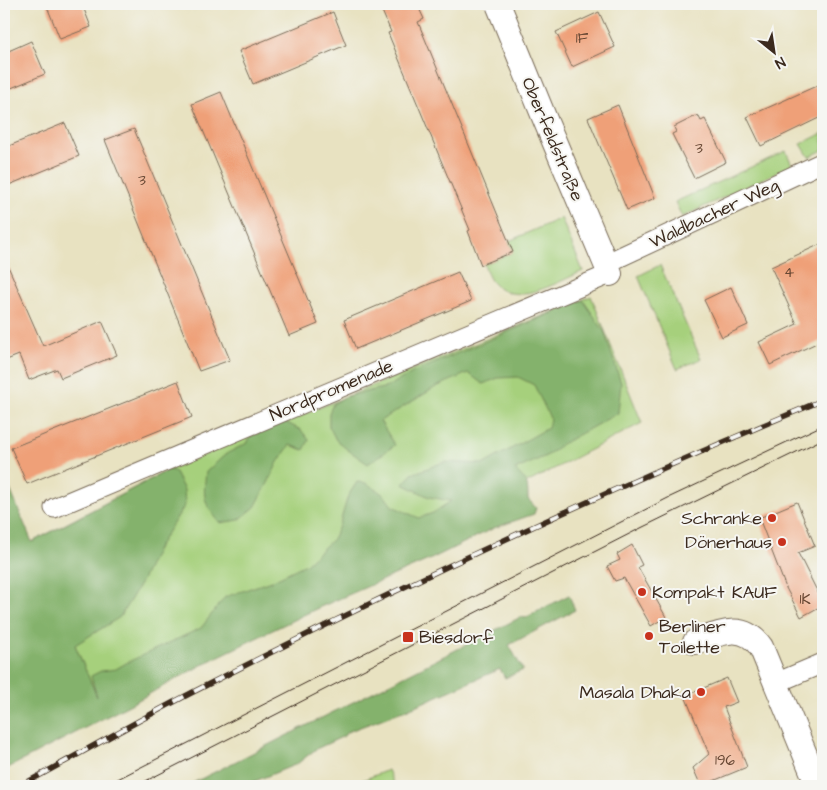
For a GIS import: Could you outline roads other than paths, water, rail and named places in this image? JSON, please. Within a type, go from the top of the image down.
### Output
[{"type":"street","name":"Oberfeldstraße","points":[[498,4],[608,269]]},
{"type":"street","name":"Waldbacher Weg","points":[[608,269],[823,162]]},
{"type":"street","name":"Nordpromenade","points":[[54,508],[304,402],[608,269]]},
{"type":"street","points":[[695,642],[736,630],[754,638],[761,646],[818,786]]},
{"type":"street","points":[[776,682],[823,663]]},
{"type":"tram line","points":[[104,786],[670,497],[823,425]]},
{"type":"tram line","points":[[136,786],[641,528],[823,439]]},
{"type":"railway","points":[[20,786],[182,698],[357,610],[589,501],[823,400]]},
{"type":"place","name":"Schranke","points":[[772,518]]},
{"type":"place","name":"Dönerhaus","points":[[782,542]]},
{"type":"place","name":"Kompakt KAUF","points":[[642,592]]},
{"type":"place","name":"Berliner Toilette","points":[[649,636]]},
{"type":"place","name":"Biesdorf","points":[[408,637]]},
{"type":"place","name":"Masala Dhaka","points":[[701,692]]}]
